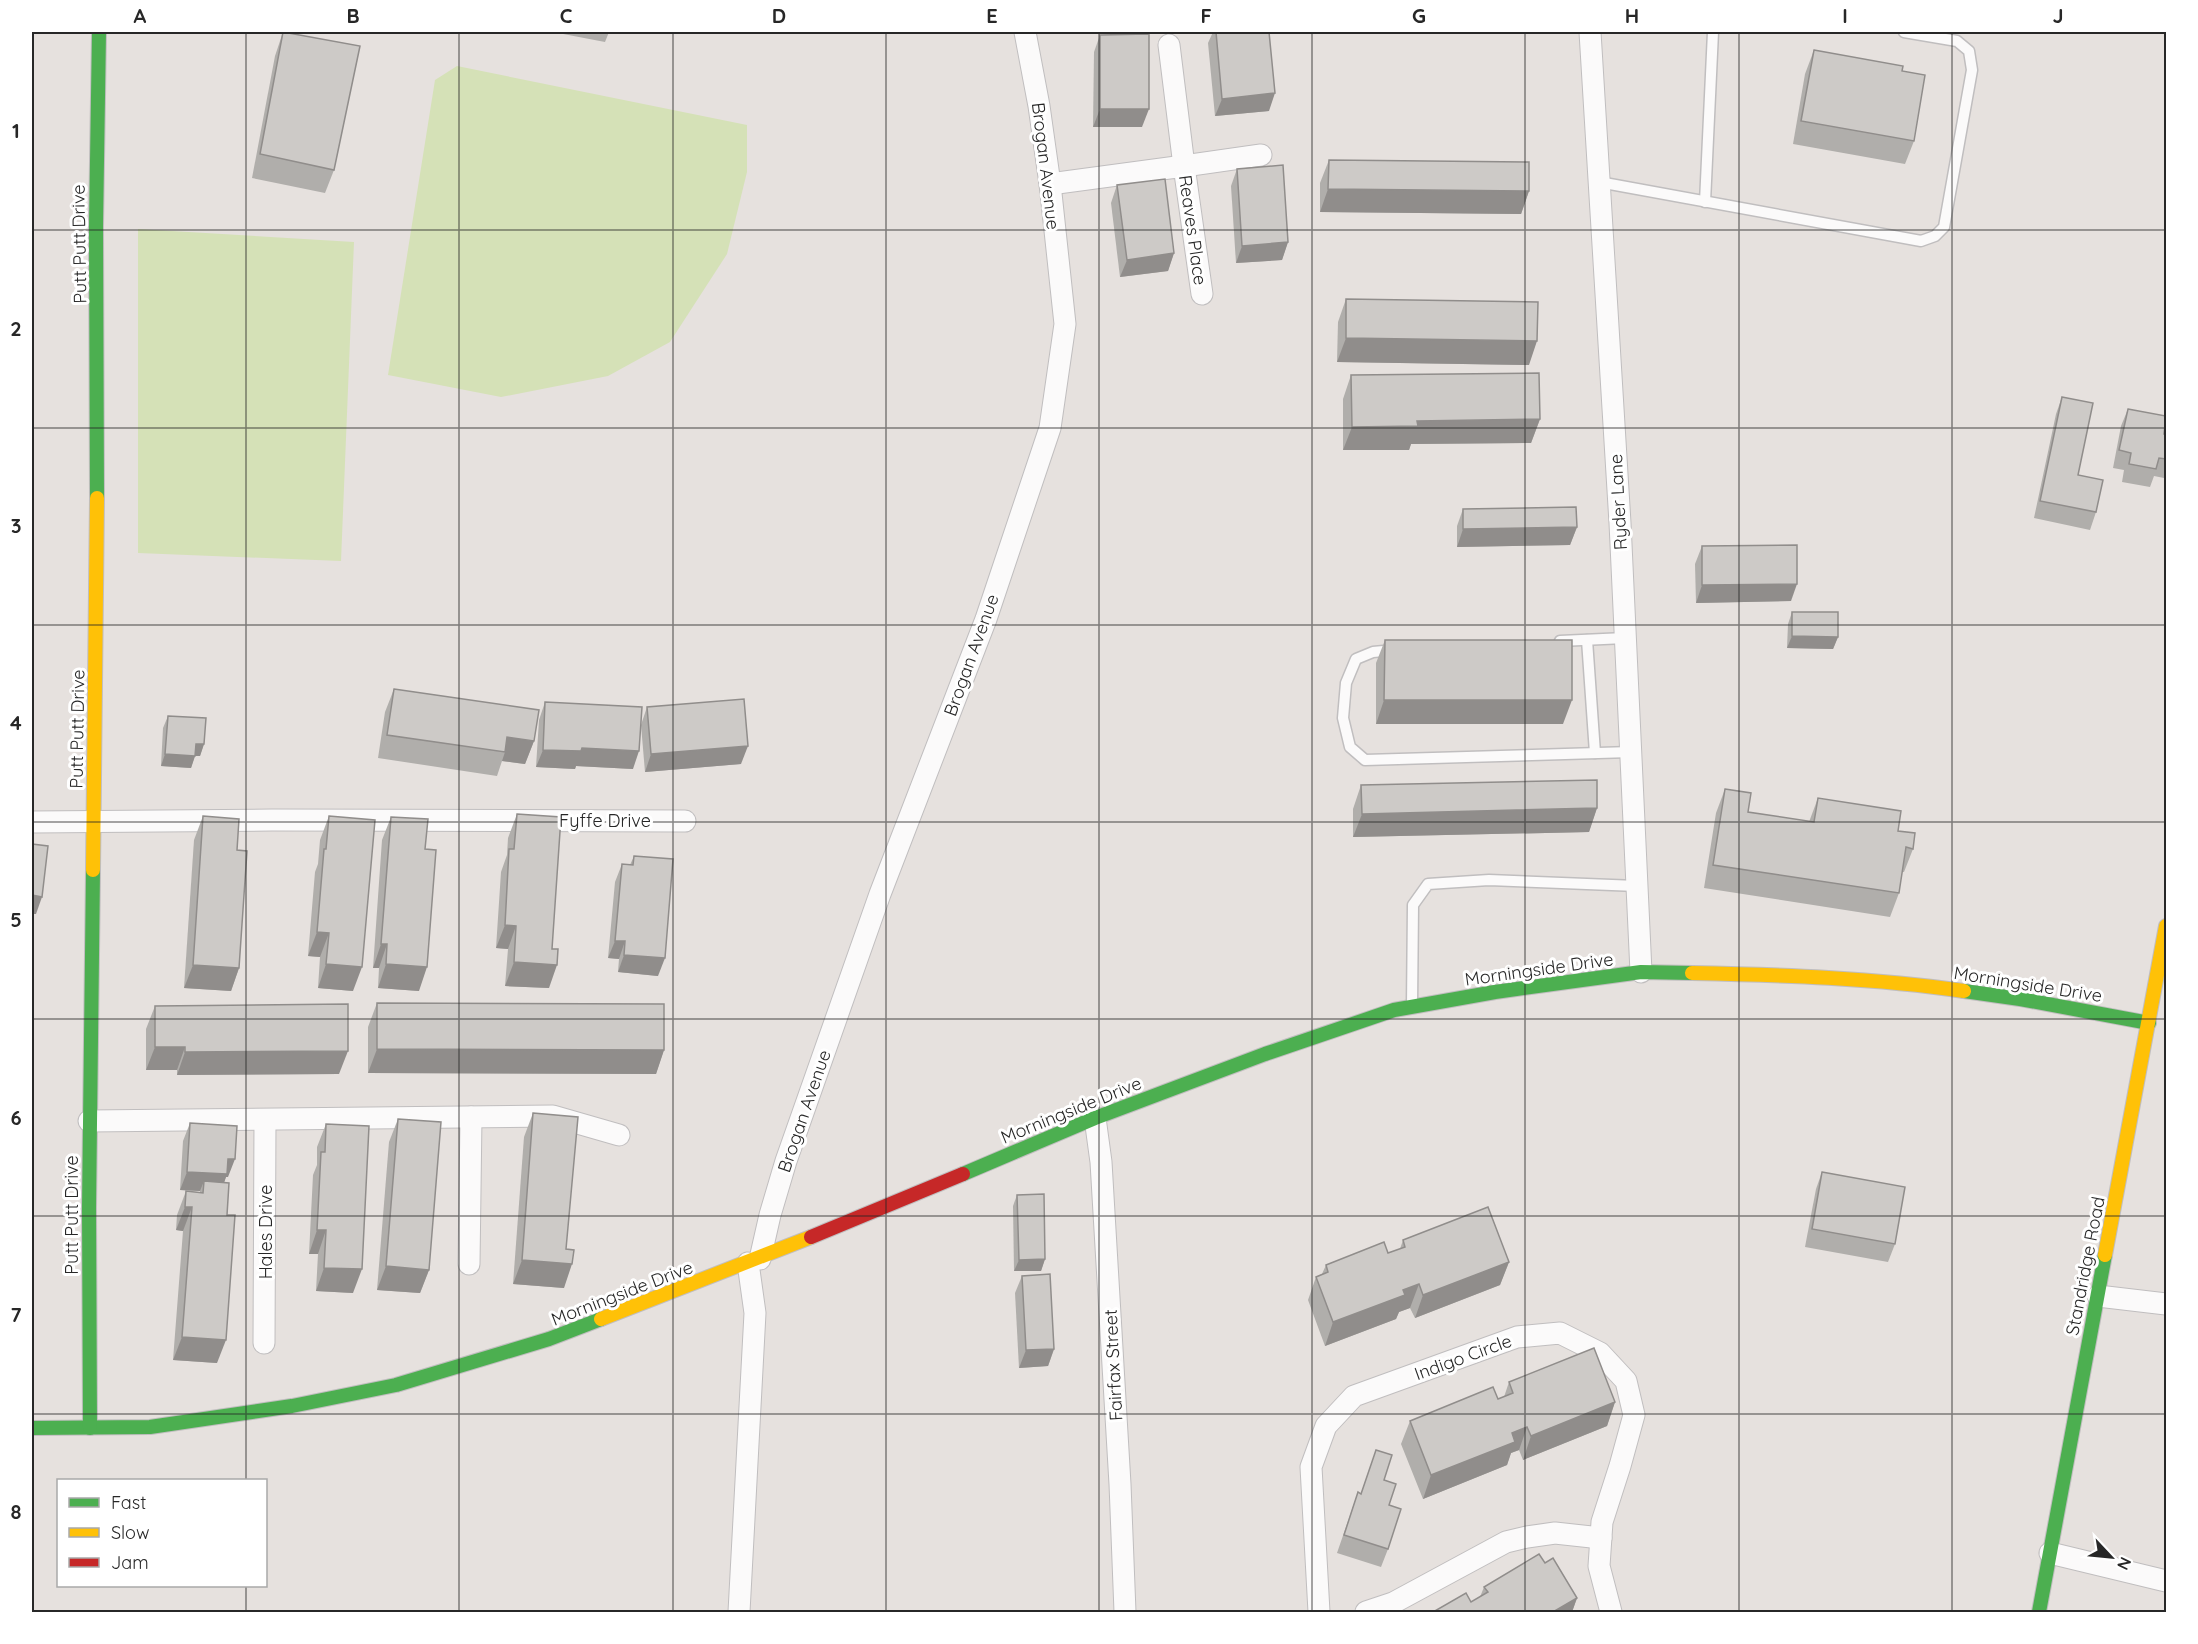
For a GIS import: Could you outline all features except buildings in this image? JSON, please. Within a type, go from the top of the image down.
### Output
[{"type":"street","name":"Putt Putt Drive","points":[[90,1428],[88,1233],[98,448],[95,146],[99,32]]},
{"type":"street","name":"Brogan Avenue","points":[[738,1612],[755,1313],[754,1261],[790,1150],[880,894],[986,619],[1050,428],[1065,324],[1050,184],[1039,106],[1025,32]]},
{"type":"street","name":"Ryder Lane","points":[[1590,32],[1625,638],[1641,972]]},
{"type":"street","name":"Reaves Place","points":[[1169,45],[1202,294]]},
{"type":"street","name":"Reaves Place","points":[[1050,184],[1261,155]]},
{"type":"street","name":"Fyffe Drive","points":[[32,822],[272,819],[685,821]]},
{"type":"street","name":"Standridge Road","points":[[2039,1612],[2166,926]]},
{"type":"street","name":"Morningside Drive","points":[[32,1428],[150,1427],[292,1406],[396,1385],[549,1339],[754,1261],[1095,1118],[1265,1054],[1394,1010],[1495,992],[1641,972],[1804,976],[1907,983],[2020,999],[2149,1023]]},
{"type":"street","points":[[89,1121],[553,1116],[619,1135]]},
{"type":"street","points":[[469,1264],[471,1117]]},
{"type":"street","name":"Fairfax Street","points":[[1095,1118],[1102,1186],[1120,1484],[1125,1612]]},
{"type":"street","name":"Hales Drive","points":[[264,1343],[266,1120]]},
{"type":"street","points":[[2098,1296],[2166,1304]]},
{"type":"street","name":"Indigo Circle","points":[[1319,1612],[1311,1467],[1326,1426],[1354,1396],[1517,1337],[1560,1333],[1600,1353],[1626,1381],[1634,1416],[1602,1522],[1600,1538],[1599,1566],[1611,1612]]},
{"type":"street","points":[[1366,1612],[1394,1603],[1506,1542],[1555,1533],[1600,1538]]},
{"type":"street","points":[[2050,1553],[2166,1581]]},
{"type":"lane","points":[[1705,202],[1713,32]]},
{"type":"lane","points":[[1599,182],[1921,242],[1935,236],[1944,227],[1972,70],[1969,51],[1957,40],[1904,32]]},
{"type":"lane","points":[[1552,642],[1625,638]]},
{"type":"lane","points":[[1587,640],[1595,753]]},
{"type":"lane","points":[[1409,650],[1373,651],[1356,659],[1346,683],[1343,718],[1350,747],[1365,760],[1631,752]]},
{"type":"lane","points":[[1412,1007],[1413,905],[1428,884],[1489,880],[1637,886]]},
{"type":"green space","points":[[457,66],[747,125],[747,172],[727,254],[670,342],[608,376],[501,397],[388,375],[435,80]]},
{"type":"green space","points":[[138,229],[354,242],[341,561],[138,553]]},
{"type":"traffic: fast","points":[[97,498],[96,226],[99,32]]},
{"type":"traffic: fast","points":[[90,1428],[89,1208],[93,870]]},
{"type":"traffic: fast","points":[[963,1174],[1095,1118],[1265,1054],[1394,1010],[1495,992],[1641,972],[1692,973]]},
{"type":"traffic: fast","points":[[1964,991],[2149,1023]]},
{"type":"traffic: fast","points":[[2039,1612],[2105,1255]]},
{"type":"traffic: fast","points":[[32,1428],[150,1427],[292,1406],[396,1385],[549,1339],[601,1319]]},
{"type":"traffic: slow","points":[[93,870],[97,498]]},
{"type":"traffic: slow","points":[[2105,1255],[2166,926]]},
{"type":"traffic: slow","points":[[1692,973],[1862,980],[1964,991]]},
{"type":"traffic: slow","points":[[601,1319],[811,1237]]},
{"type":"traffic: jam","points":[[811,1237],[963,1174]]}]
